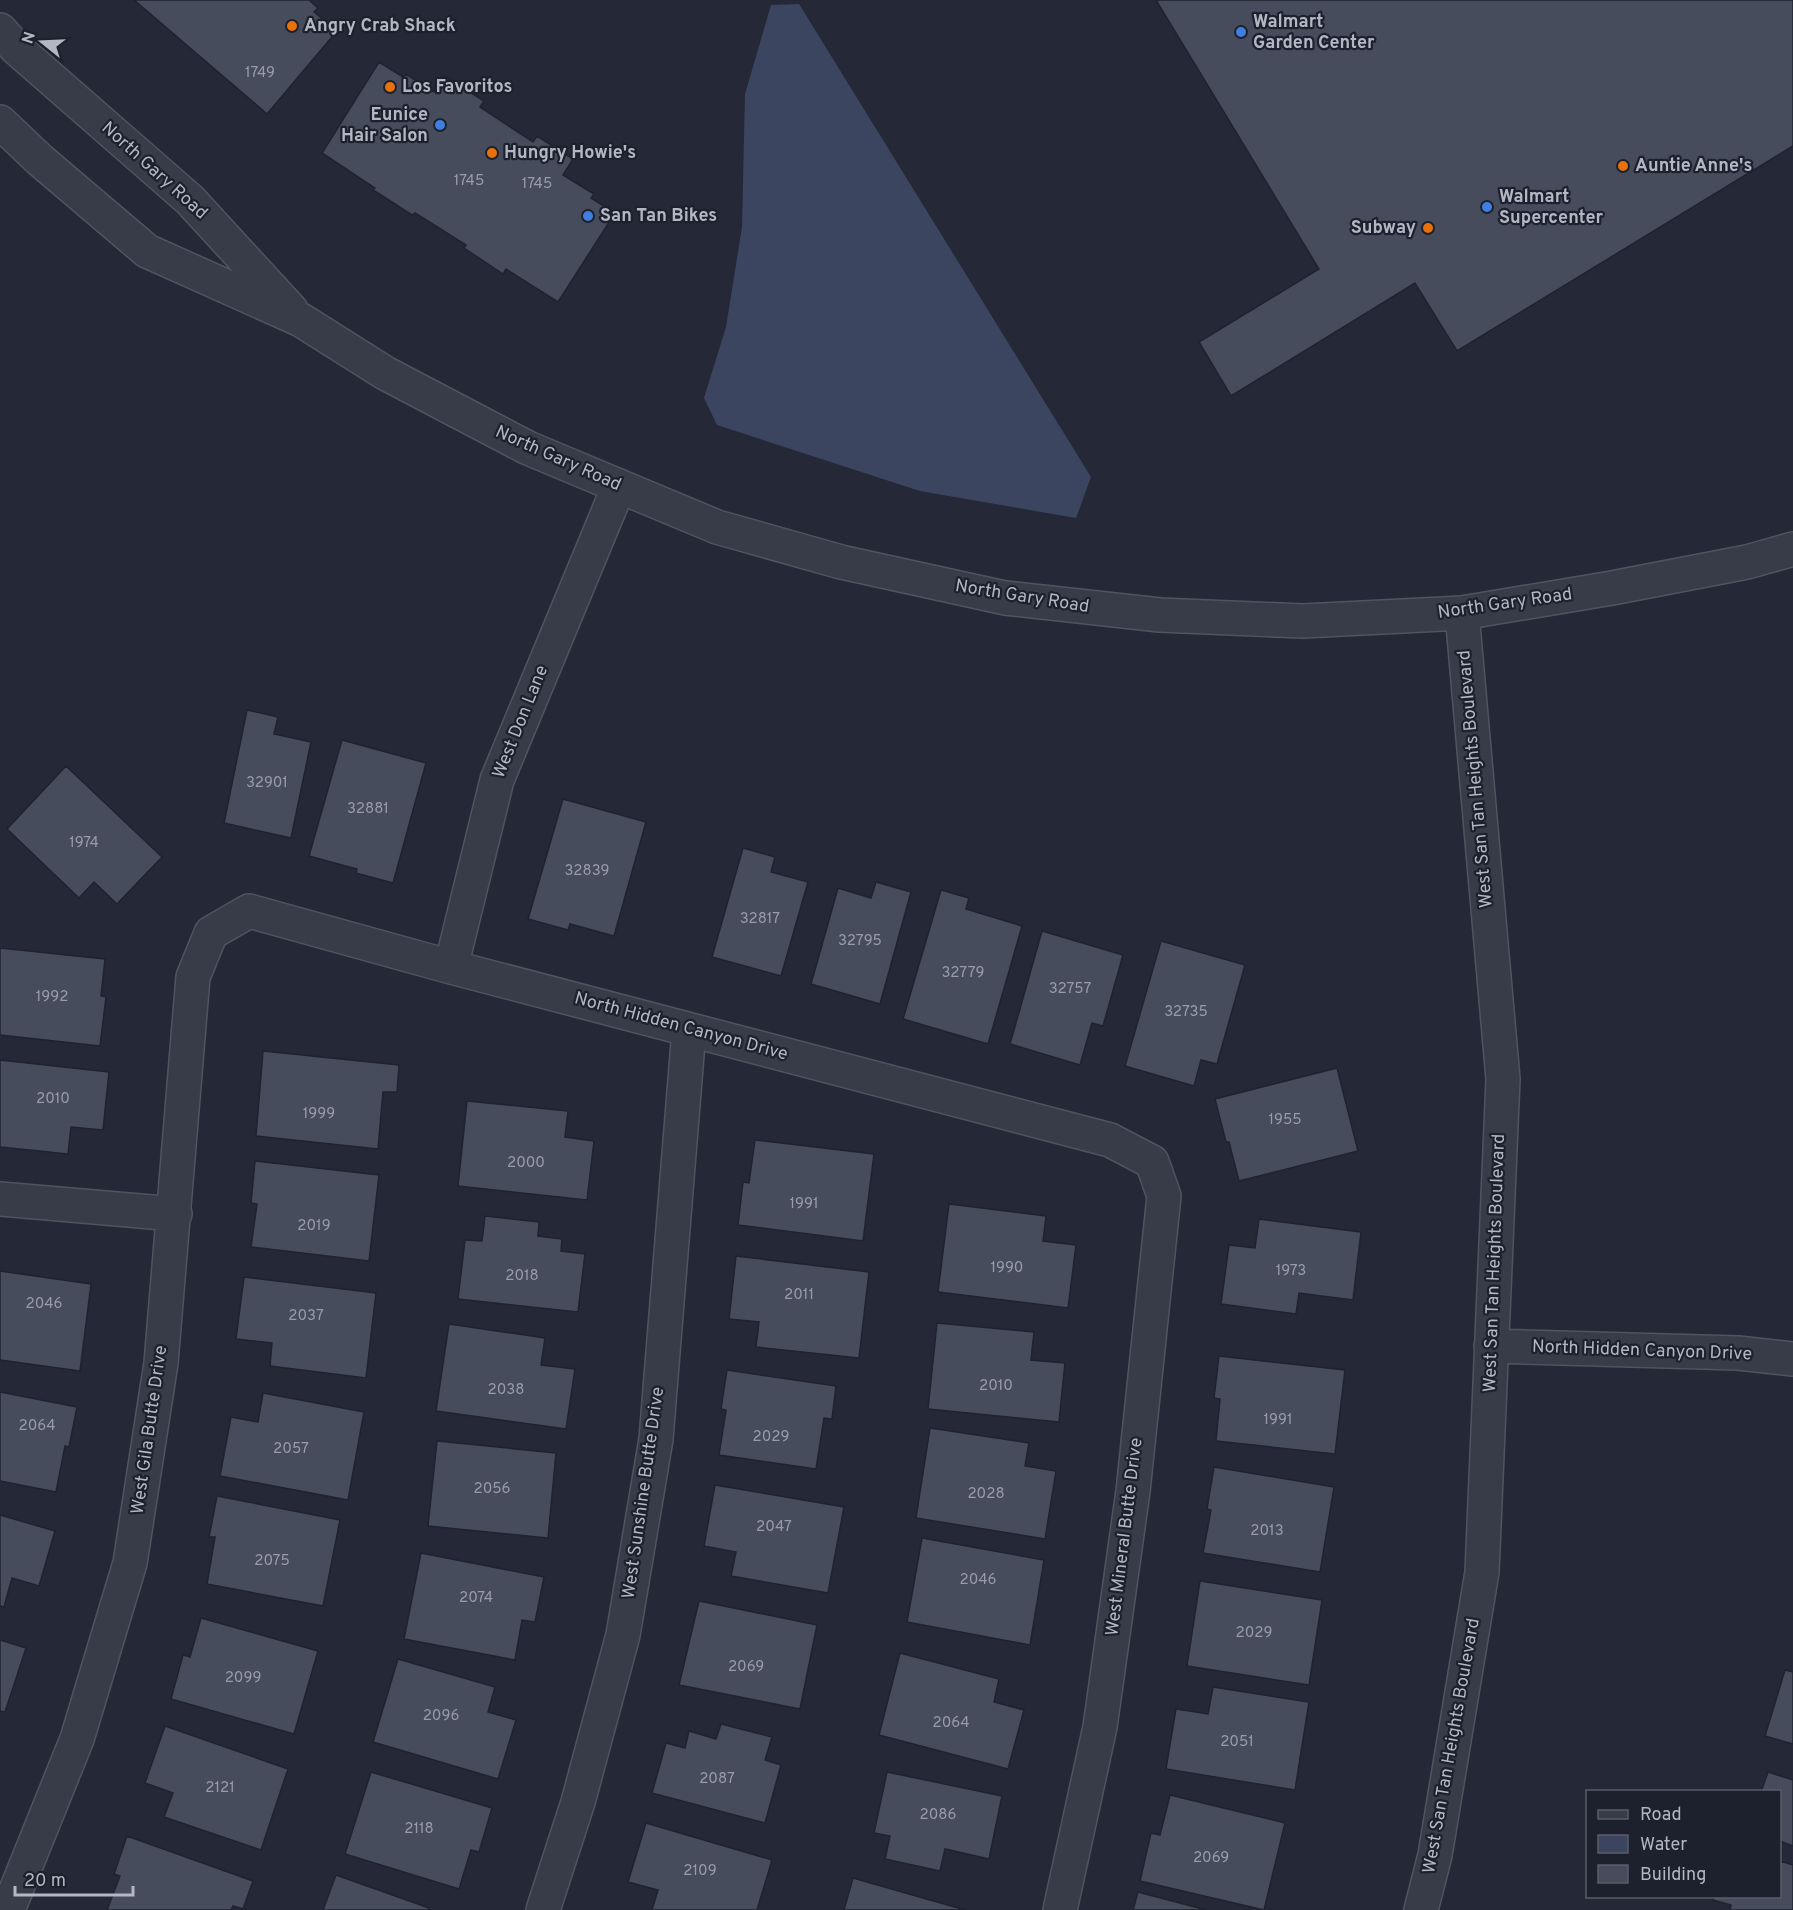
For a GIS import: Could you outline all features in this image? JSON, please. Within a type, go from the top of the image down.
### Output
[{"type":"street","name":"North Gary Road","points":[[0,30],[16,48],[190,200],[301,320]]},
{"type":"street","name":"North Gary Road","points":[[0,122],[40,160],[147,252],[301,320],[385,373],[528,448],[717,527],[841,562],[1005,598],[1160,615],[1303,621],[1462,613],[1736,565],[1793,549]]},
{"type":"street","name":"West Don Lane","points":[[451,967],[497,780],[619,486]]},
{"type":"street","name":"West San Tan Heights Boulevard","points":[[1421,1910],[1435,1855],[1482,1572],[1503,1079],[1462,613]]},
{"type":"street","name":"North Hidden Canyon Drive","points":[[211,933],[249,910],[451,967],[1110,1140],[1152,1162]]},
{"type":"street","name":"West Gila Butte Drive","points":[[8,1910],[77,1738],[130,1563],[161,1363],[193,977],[211,933]]},
{"type":"street","name":"West Sunshine Butte Drive","points":[[543,1910],[578,1802],[623,1635],[656,1439],[688,1030]]},
{"type":"street","name":"West Mineral Butte Drive","points":[[1060,1910],[1100,1727],[1133,1491],[1164,1196],[1152,1162]]},
{"type":"street","points":[[0,1199],[175,1214]]},
{"type":"street","name":"North Hidden Canyon Drive","points":[[1491,1346],[1738,1353],[1793,1359]]},
{"type":"water","points":[[799,4],[1091,477],[1076,518],[920,491],[717,425],[704,398],[726,327],[742,227],[745,94],[771,5]]},
{"type":"building","points":[[134,0],[309,0],[318,8],[314,12],[337,31],[267,114]]},
{"type":"building","name":"Walmart Supercenter","points":[[1156,0],[1793,0],[1793,146],[1457,351],[1415,283],[1231,396],[1199,342],[1319,269]]},
{"type":"building","points":[[379,62],[403,77],[406,74],[434,92],[444,76],[484,101],[480,107],[533,142],[537,136],[573,159],[563,175],[594,194],[591,198],[615,213],[558,302],[506,269],[503,274],[464,248],[466,245],[415,213],[412,215],[322,153]]},
{"type":"building","points":[[247,710],[278,717],[274,734],[311,742],[291,838],[224,823]]},
{"type":"building","points":[[342,740],[426,763],[393,883],[356,873],[357,869],[309,856]]},
{"type":"building","points":[[66,766],[162,857],[117,904],[94,882],[79,898],[7,829]]},
{"type":"building","points":[[563,799],[646,822],[614,936],[570,924],[568,930],[528,919]]},
{"type":"building","points":[[743,848],[775,857],[771,872],[808,882],[781,976],[712,957]]},
{"type":"building","points":[[876,882],[911,892],[880,1004],[811,984],[838,888],[871,898]]},
{"type":"building","points":[[941,890],[969,898],[966,909],[1022,926],[988,1044],[903,1019]]},
{"type":"building","points":[[1042,931],[1123,955],[1103,1026],[1092,1023],[1080,1065],[1010,1044]]},
{"type":"building","points":[[1161,941],[1245,965],[1217,1064],[1201,1060],[1194,1086],[1125,1066]]},
{"type":"building","points":[[0,948],[105,959],[101,996],[106,997],[100,1046],[0,1035]]},
{"type":"building","points":[[263,1051],[399,1065],[397,1092],[383,1092],[378,1149],[256,1136]]},
{"type":"building","points":[[0,1060],[109,1072],[103,1130],[71,1127],[68,1154],[0,1147]]},
{"type":"building","points":[[1337,1068],[1358,1151],[1239,1181],[1215,1099]]},
{"type":"building","points":[[467,1101],[568,1111],[565,1137],[594,1141],[587,1200],[458,1186]]},
{"type":"building","points":[[755,1140],[874,1154],[863,1241],[738,1225],[743,1182],[749,1183]]},
{"type":"building","points":[[255,1161],[379,1175],[369,1261],[251,1247],[257,1204],[251,1203]]},
{"type":"building","points":[[949,1204],[1046,1216],[1043,1241],[1076,1245],[1068,1308],[938,1292]]},
{"type":"building","points":[[485,1216],[539,1222],[538,1236],[562,1239],[561,1251],[585,1254],[578,1312],[458,1299],[465,1240],[482,1241]]},
{"type":"building","points":[[1259,1219],[1361,1232],[1353,1300],[1299,1293],[1296,1314],[1221,1304],[1229,1245],[1255,1248]]},
{"type":"building","points":[[736,1256],[869,1272],[859,1358],[756,1347],[759,1322],[729,1319]]},
{"type":"building","points":[[0,1271],[91,1284],[80,1371],[0,1360]]},
{"type":"building","points":[[244,1277],[376,1293],[366,1378],[270,1366],[272,1343],[236,1339]]},
{"type":"building","points":[[937,1323],[1034,1332],[1031,1360],[1065,1363],[1059,1422],[928,1409]]},
{"type":"building","points":[[449,1324],[545,1338],[541,1365],[575,1369],[566,1429],[436,1411]]},
{"type":"building","points":[[1219,1356],[1345,1370],[1335,1454],[1216,1441],[1220,1399],[1214,1398]]},
{"type":"building","points":[[727,1370],[836,1386],[832,1419],[824,1418],[816,1469],[719,1455],[726,1410],[721,1409]]},
{"type":"building","points":[[0,1392],[77,1407],[69,1447],[65,1446],[56,1492],[0,1481]]},
{"type":"building","points":[[263,1393],[364,1412],[348,1500],[220,1476],[231,1417],[258,1422]]},
{"type":"building","points":[[930,1428],[1029,1443],[1025,1466],[1056,1471],[1045,1539],[916,1518]]},
{"type":"building","points":[[437,1441],[556,1453],[548,1538],[428,1526]]},
{"type":"building","points":[[1214,1467],[1334,1487],[1320,1572],[1203,1553],[1211,1510],[1207,1509]]},
{"type":"building","points":[[715,1485],[844,1507],[828,1593],[731,1576],[736,1552],[704,1546]]},
{"type":"building","points":[[217,1496],[340,1520],[323,1606],[207,1584],[215,1537],[209,1537]]},
{"type":"building","points":[[0,1515],[55,1531],[39,1586],[12,1578],[4,1607],[0,1606]]},
{"type":"building","points":[[922,1538],[1044,1560],[1030,1645],[907,1622]]},
{"type":"building","points":[[421,1553],[544,1577],[535,1622],[522,1620],[515,1660],[404,1639]]},
{"type":"building","points":[[1200,1581],[1322,1600],[1309,1685],[1187,1666]]},
{"type":"building","points":[[699,1601],[817,1625],[800,1709],[679,1685]]},
{"type":"building","points":[[201,1618],[318,1651],[294,1734],[171,1699],[183,1655],[190,1657]]},
{"type":"building","points":[[0,1640],[26,1648],[5,1712],[0,1711]]},
{"type":"building","points":[[900,1653],[999,1679],[994,1702],[1024,1710],[1008,1769],[879,1735]]},
{"type":"building","points":[[398,1659],[495,1687],[488,1712],[516,1720],[498,1779],[373,1742]]},
{"type":"building","points":[[1785,1670],[1793,1672],[1793,1744],[1765,1736]]},
{"type":"building","points":[[1213,1687],[1309,1702],[1295,1790],[1166,1769],[1176,1709],[1208,1714]]},
{"type":"building","points":[[721,1724],[772,1737],[765,1760],[781,1765],[765,1823],[652,1793],[666,1743],[685,1748],[689,1731],[716,1739]]},
{"type":"building","points":[[165,1726],[288,1769],[261,1850],[164,1817],[173,1793],[145,1783]]},
{"type":"building","points":[[371,1772],[492,1808],[479,1852],[471,1850],[459,1889],[345,1854]]},
{"type":"building","points":[[887,1772],[1002,1796],[989,1859],[945,1849],[940,1871],[885,1859],[890,1836],[874,1833]]},
{"type":"building","points":[[1768,1772],[1793,1780],[1793,1846],[1781,1841],[1781,1790],[1762,1790]]},
{"type":"building","points":[[1170,1795],[1285,1823],[1264,1910],[1140,1881],[1151,1833],[1160,1835]]},
{"type":"building","points":[[646,1823],[772,1860],[757,1910],[652,1910],[658,1890],[628,1882]]},
{"type":"building","points":[[127,1836],[253,1881],[243,1909],[233,1906],[231,1910],[107,1910],[120,1876],[114,1874]]},
{"type":"building","points":[[1781,1861],[1793,1865],[1793,1910],[1730,1910],[1731,1905],[1713,1900],[1714,1898],[1781,1898]]},
{"type":"building","points":[[336,1875],[429,1908],[429,1910],[323,1910]]},
{"type":"building","points":[[853,1878],[965,1910],[844,1910]]},
{"type":"building","points":[[1138,1892],[1206,1910],[1133,1910]]},
{"type":"place","name":"Angry Crab Shack","points":[[292,26]]},
{"type":"place","name":"Walmart Garden Center","points":[[1241,32]]},
{"type":"place","name":"Los Favoritos","points":[[390,87]]},
{"type":"place","name":"Eunice Hair Salon","points":[[440,125]]},
{"type":"place","name":"Hungry Howie's","points":[[492,153]]},
{"type":"place","name":"Auntie Anne's","points":[[1623,166]]},
{"type":"place","name":"Walmart Supercenter","points":[[1487,207]]},
{"type":"place","name":"San Tan Bikes","points":[[588,216]]},
{"type":"place","name":"Subway","points":[[1428,228]]}]
